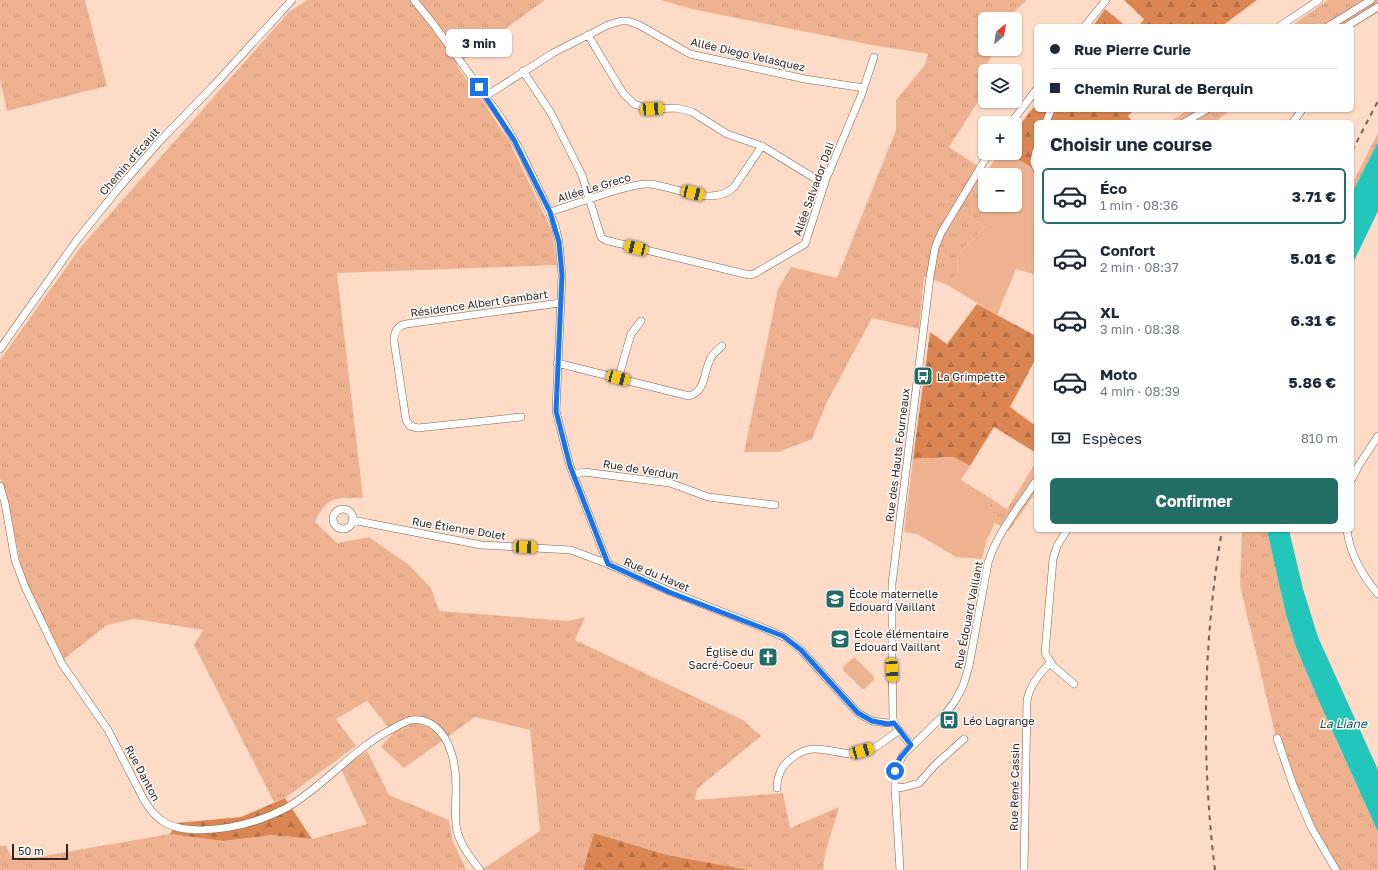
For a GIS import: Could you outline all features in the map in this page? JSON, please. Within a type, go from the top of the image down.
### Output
[{"type":"street","name":"Chemin d'Ecault","points":[[0,349],[77,240],[118,190],[159,142],[219,80],[292,0]]},
{"type":"street","name":"Rue du Havet","points":[[414,0],[430,19],[486,96],[514,140],[550,212],[558,236],[561,264],[556,411],[573,475],[608,564],[669,592],[783,636],[801,650],[858,713],[872,721],[888,724],[894,723]]},
{"type":"street","points":[[1087,24],[1106,0]]},
{"type":"street","points":[[1283,24],[1319,0]]},
{"type":"street","points":[[1331,24],[1371,0]]},
{"type":"street","points":[[1350,24],[1378,7]]},
{"type":"street","name":"Allée Diego Velasquez","points":[[486,96],[553,53],[614,22],[628,21],[643,27],[690,54],[805,79],[864,88]]},
{"type":"street","points":[[588,35],[623,93],[634,104],[648,109],[673,108],[696,114],[727,134],[762,146],[824,184]]},
{"type":"street","name":"Allée Salvador Dali","points":[[523,71],[551,113],[583,179],[600,235],[603,239],[748,275],[754,274],[805,244],[824,184],[864,88],[874,57]]},
{"type":"street","points":[[1016,116],[1034,93]]},
{"type":"street","points":[[1188,120],[1199,112]]},
{"type":"street","points":[[1194,116],[1202,112]]},
{"type":"street","name":"Allée Le Greco","points":[[550,212],[631,186],[647,184],[706,196],[720,196],[734,187],[762,146]]},
{"type":"street","name":"Rue des Hauts Fourneaux","points":[[894,723],[892,584],[932,259],[936,243],[944,227],[986,160]]},
{"type":"street","name":"Résidence Albert Gambart","points":[[521,417],[418,428],[410,426],[406,420],[404,410],[394,340],[395,331],[399,326],[406,324],[560,302]]},
{"type":"street","points":[[618,378],[631,334],[641,321]]},
{"type":"street","points":[[557,363],[689,396],[698,392],[702,385],[710,358],[722,346]]},
{"type":"street","points":[[1354,475],[1378,436]]},
{"type":"street","name":"Rue de Verdun","points":[[573,475],[584,472],[670,483],[708,497],[775,506]]},
{"type":"street","name":"Rue Édouard Vaillant","points":[[900,870],[895,788],[897,766],[911,745],[946,713],[955,701],[963,686],[971,660],[988,563],[992,551],[1002,532],[1034,484]]},
{"type":"street","name":"Rue Danton","points":[[0,486],[5,502],[17,566],[38,614],[62,664],[104,725],[144,800],[158,818],[173,827],[193,830],[225,829],[255,822],[273,815],[297,801],[354,753],[377,737],[405,722],[422,720],[432,724],[438,730],[449,748],[455,776],[456,819],[458,834],[464,847],[480,870]]},
{"type":"street","name":"Rue Étienne Dolet","points":[[352,520],[481,545],[571,550],[608,564]]},
{"type":"street","points":[[1066,532],[1055,551],[1053,559],[1045,649],[1046,656],[1050,663],[1074,684]]},
{"type":"street","points":[[1347,532],[1350,546],[1356,563],[1378,594]]},
{"type":"street","name":"Rue René Cassin","points":[[1024,870],[1027,701],[1032,686],[1050,663]]},
{"type":"street","points":[[894,723],[911,745]]},
{"type":"street","points":[[777,788],[782,769],[788,762],[800,753],[813,749],[854,754],[877,747],[899,730]]},
{"type":"street","points":[[1278,738],[1293,785],[1311,827],[1336,870]]},
{"type":"street","points":[[895,788],[915,785],[964,739]]},
{"type":"green space","points":[[0,0],[85,0],[107,86],[7,111],[0,79]]},
{"type":"green space","points":[[307,0],[545,0],[456,65],[482,100],[509,141],[552,231],[557,265],[337,273],[363,498],[339,498],[333,500],[328,503],[319,513],[315,522],[337,543],[369,537],[409,565],[431,588],[439,611],[568,621],[585,617],[575,640],[743,720],[761,736],[697,789],[695,800],[783,793],[790,828],[839,807],[825,854],[823,870],[749,870],[667,855],[594,833],[583,870],[484,870],[483,869],[540,831],[530,730],[475,717],[404,768],[381,747],[393,733],[367,701],[336,719],[356,746],[285,798],[274,802],[194,645],[203,630],[135,619],[107,625],[64,659],[23,576],[10,511],[0,478],[0,360],[80,248],[289,12]]},
{"type":"green space","points":[[661,0],[1027,0],[1014,12],[978,12],[978,56],[991,56],[987,64],[978,64],[978,102],[949,147],[981,168],[978,168],[978,212],[996,212],[985,227],[958,254],[957,274],[949,286],[924,277],[919,329],[872,318],[827,402],[812,439],[779,452],[744,452],[778,289],[791,267],[837,278],[896,130],[896,100],[925,65],[928,54],[872,45],[692,9]]},
{"type":"green space","points":[[1124,0],[1257,0],[1225,24],[1140,24],[1144,19]]},
{"type":"green space","points":[[1328,0],[1378,0],[1378,12],[1354,27],[1354,24],[1294,24]]},
{"type":"green space","points":[[1105,9],[1124,24],[1094,24]]},
{"type":"green space","points":[[1034,107],[1034,112],[1132,112],[1128,116],[1131,120],[1034,120],[1034,170],[1019,160],[1022,160],[1022,122]]},
{"type":"green space","points":[[1185,112],[1228,112],[1218,120],[1172,120]]},
{"type":"green space","points":[[1378,133],[1378,142],[1354,189],[1354,180]]},
{"type":"green space","points":[[995,160],[1020,160],[1024,162],[1034,170],[1034,274],[1016,269],[997,315],[949,286],[957,274],[958,254],[985,227],[996,212],[1022,212],[1022,168],[989,168]]},
{"type":"green space","points":[[977,304],[1034,335],[1034,362],[1010,407],[1034,425],[1034,452],[994,427],[970,466],[953,457],[913,459],[930,332],[947,344]]},
{"type":"green space","points":[[953,457],[970,466],[961,480],[987,496],[995,523],[986,542],[982,559],[956,557],[917,534],[904,532],[913,459]]},
{"type":"green space","points":[[1034,465],[1034,495],[1009,531],[995,523],[987,496],[1007,509]]},
{"type":"green space","points":[[1242,532],[1267,532],[1286,613],[1296,647],[1378,832],[1378,870],[1334,870],[1281,759],[1240,585]]},
{"type":"green space","points":[[855,658],[874,677],[874,680],[864,689],[862,689],[843,670],[843,667]]},
{"type":"green space","points":[[367,751],[389,795],[449,820],[452,839],[466,870],[0,870],[0,846],[6,846],[14,861],[170,834],[223,841],[272,835],[312,839],[367,824],[341,769]]},
{"type":"green space","points":[[285,798],[312,839],[272,835],[223,841],[170,834],[176,823],[241,817]]},
{"type":"green space","points":[[594,833],[667,855],[749,870],[583,870]]},
{"type":"water","points":[[1378,142],[1378,211],[1354,261],[1354,189]]},
{"type":"water","name":"La Liane","points":[[1267,532],[1289,532],[1303,589],[1318,637],[1378,770],[1378,832],[1296,647],[1286,614]]},
{"type":"railway","points":[[1354,147],[1378,101]]},
{"type":"railway","points":[[1215,870],[1208,785],[1206,700],[1211,614],[1222,532]]},
{"type":"place","name":"La Grimpette","points":[[923,376]]},
{"type":"place","name":"École maternelle Edouard Vaillant","points":[[835,599]]},
{"type":"place","name":"École élémentaire Edouard Vaillant","points":[[840,639]]},
{"type":"place","name":"Église du Sacré-Coeur","points":[[768,657]]},
{"type":"place","name":"Léo Lagrange","points":[[949,720]]},
{"type":"route","points":[[479,87],[505,124],[514,140],[545,202],[557,232],[562,275],[555,407],[570,466],[608,564],[669,592],[766,629],[789,640],[801,650],[858,713],[872,721],[888,724],[894,723],[911,745],[900,758],[895,771]]}]
